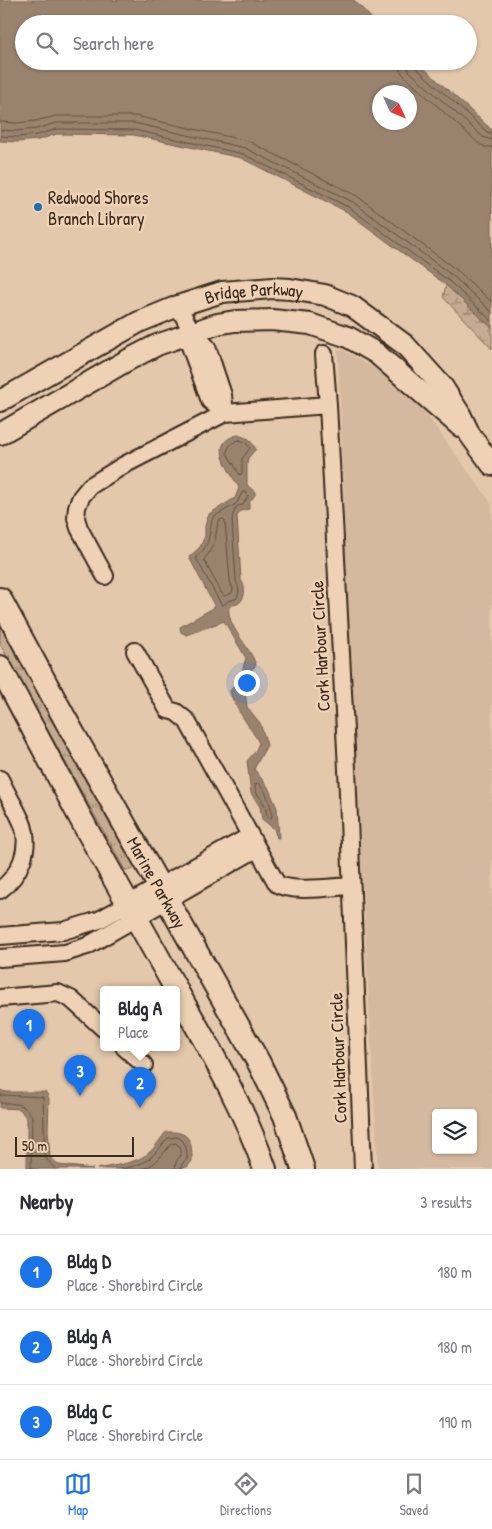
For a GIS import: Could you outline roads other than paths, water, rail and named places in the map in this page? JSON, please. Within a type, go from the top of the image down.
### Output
[{"type":"main road","name":"Marine Parkway","points":[[0,599],[266,1078],[285,1116],[303,1169]]},
{"type":"main road","name":"Marine Parkway","points":[[0,667],[174,986]]},
{"type":"main road","name":"Marine Parkway","points":[[180,996],[230,1086],[249,1126],[265,1169]]},
{"type":"street","name":"Bridge Parkway","points":[[0,401],[139,322],[178,306],[222,292],[273,288],[290,289],[325,295],[352,306],[405,345],[442,386],[460,414],[470,435],[492,465]]},
{"type":"street","points":[[178,306],[192,332],[207,347],[223,395],[225,413]]},
{"type":"street","name":"Bridge Parkway","points":[[0,434],[157,345],[226,322],[272,320],[310,324],[348,337],[376,353],[470,435]]},
{"type":"street","name":"Cork Harbour Circle","points":[[324,354],[347,769],[350,886],[363,1169]]},
{"type":"street","points":[[106,576],[77,523],[76,510],[83,493],[90,486],[124,465],[225,413],[328,405]]},
{"type":"street","points":[[135,651],[168,710],[176,712],[187,722],[274,881],[282,888],[350,886]]},
{"type":"street","points":[[0,779],[22,824],[26,841],[24,855],[17,872],[0,890]]},
{"type":"street","points":[[0,958],[75,951],[102,938],[132,911],[253,842]]},
{"type":"street","points":[[0,936],[63,931],[132,911]]},
{"type":"street","points":[[0,998],[58,993],[71,999],[100,1025]]},
{"type":"street","points":[[128,1051],[144,1065]]},
{"type":"water","points":[[0,0],[354,0],[368,15],[15,15],[15,70],[426,70],[492,130],[492,328],[446,285],[347,212],[241,158],[134,135],[57,134],[38,140],[0,141]]},
{"type":"water","points":[[238,435],[249,439],[256,449],[248,458],[247,464],[247,485],[255,492],[255,495],[249,503],[249,509],[241,511],[237,516],[241,580],[244,586],[244,596],[240,602],[229,607],[229,614],[235,629],[256,665],[250,672],[245,692],[247,707],[260,723],[267,745],[254,769],[268,787],[277,808],[279,838],[277,838],[274,829],[262,819],[260,807],[251,793],[247,761],[255,752],[259,743],[235,704],[230,691],[241,676],[246,658],[224,621],[186,635],[181,632],[180,627],[215,607],[189,557],[200,547],[205,536],[205,526],[209,514],[235,498],[239,488],[227,466],[222,451],[224,444],[229,439]]},
{"type":"water","points":[[0,1090],[6,1092],[46,1092],[49,1099],[48,1130],[50,1157],[59,1165],[93,1169],[27,1169],[27,1119],[20,1109],[0,1108]]},
{"type":"water","points":[[166,1132],[180,1133],[188,1138],[192,1161],[187,1167],[174,1169],[97,1169],[139,1159],[151,1151]]},
{"type":"place","name":"Redwood Shores Branch Library","points":[[38,207]]},
{"type":"place","name":"Bldg D","points":[[29,1050]]},
{"type":"place","name":"Bldg C","points":[[80,1096]]},
{"type":"place","name":"Bldg A","points":[[140,1108]]}]
